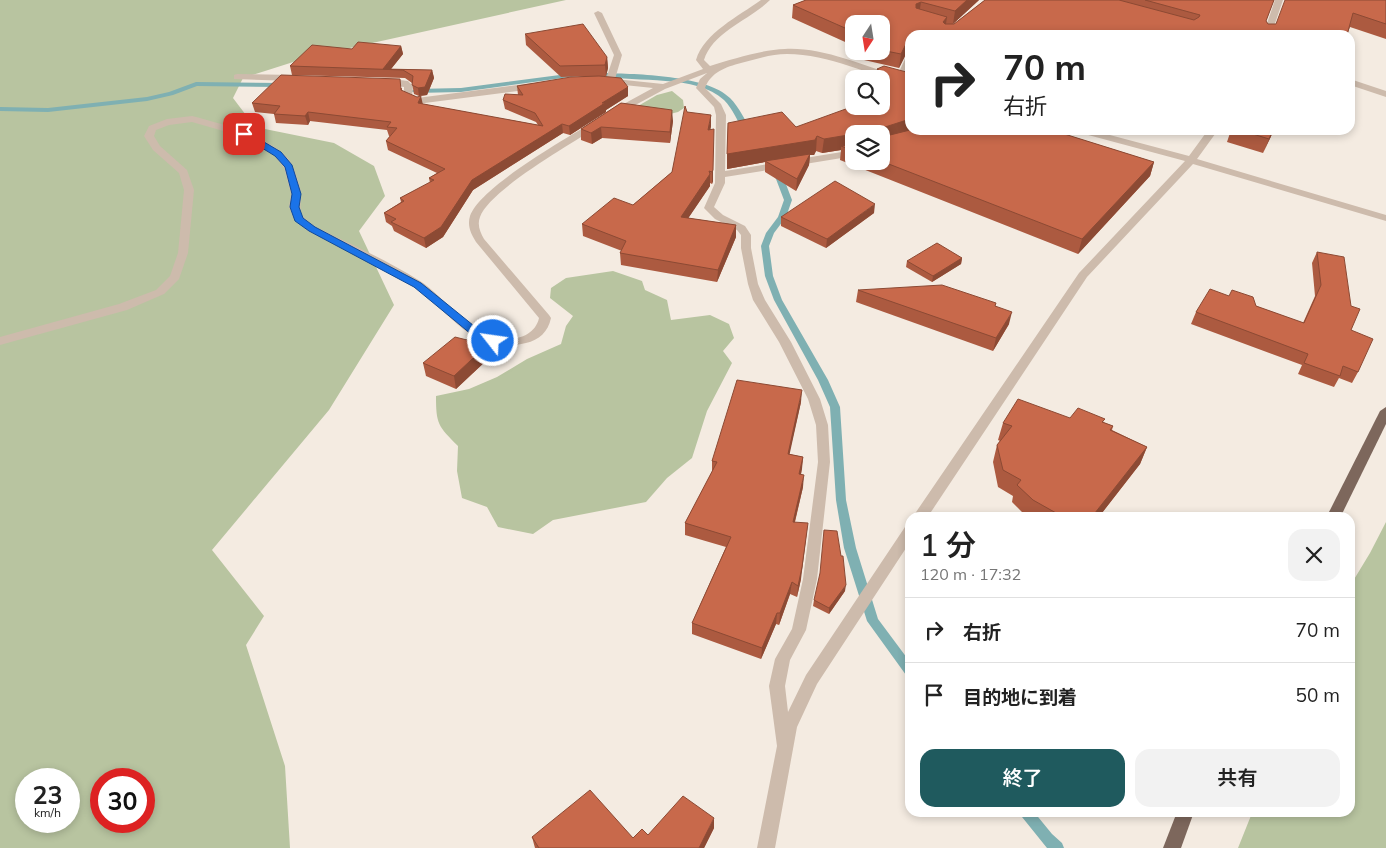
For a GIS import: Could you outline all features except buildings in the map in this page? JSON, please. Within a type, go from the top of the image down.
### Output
[{"type":"main road","points":[[1336,512],[1386,411]]},
{"type":"main road","points":[[1172,848],[1184,817]]},
{"type":"street","points":[[713,68],[700,60],[703,50],[712,40],[766,0]]},
{"type":"street","points":[[1269,30],[1279,0]]},
{"type":"street","points":[[598,14],[618,55],[608,78],[663,86]]},
{"type":"street","points":[[0,341],[123,307],[160,292],[175,277],[183,253],[189,190],[184,172],[156,148],[149,136],[152,128],[167,122],[192,119],[244,134],[278,154],[289,167],[296,194],[294,207],[299,219],[312,229],[418,285],[480,337],[504,343],[516,343],[541,330],[545,324],[545,318],[481,242],[475,232],[474,225],[476,212],[486,201],[527,169],[631,102],[663,86],[713,68],[773,53],[788,51],[833,60],[905,82]]},
{"type":"street","points":[[713,68],[702,84],[718,106],[720,115],[720,183],[709,208],[719,217],[741,228],[746,235],[746,248],[753,284],[759,300],[785,342],[814,400],[822,424],[824,462],[810,579],[799,630],[783,659],[777,686],[785,745]]},
{"type":"street","points":[[900,80],[905,69]]},
{"type":"street","points":[[237,77],[306,78]]},
{"type":"street","points":[[374,81],[405,83],[409,86],[407,96],[411,100],[417,101],[539,85]]},
{"type":"street","points":[[1355,84],[1386,94]]},
{"type":"street","points":[[1098,135],[1191,160],[1386,218]]},
{"type":"street","points":[[923,512],[1083,275],[1191,160],[1209,135]]},
{"type":"street","points":[[720,175],[845,154]]},
{"type":"street","points":[[766,848],[789,727],[811,680],[905,539]]},
{"type":"green space","points":[[0,0],[566,0],[309,57],[243,78],[233,98],[255,127],[334,143],[374,166],[385,196],[359,231],[394,305],[329,410],[212,550],[264,616],[246,645],[285,766],[290,848],[0,848]]},
{"type":"green space","points":[[672,91],[683,100],[684,108],[678,112],[654,118],[638,106],[657,95]]},
{"type":"green space","points":[[613,271],[642,281],[645,290],[667,300],[671,320],[710,315],[729,324],[734,338],[723,351],[732,363],[707,411],[692,458],[667,478],[646,502],[553,520],[533,534],[498,527],[487,507],[462,498],[457,471],[458,446],[442,429],[438,419],[436,396],[469,389],[497,377],[527,359],[561,344],[566,326],[573,316],[550,298],[551,288],[566,278]]},
{"type":"green space","points":[[1386,522],[1386,848],[1238,848],[1250,817],[1355,817],[1355,578]]},
{"type":"waterway","points":[[415,91],[461,90],[575,75]]},
{"type":"waterway","points":[[604,75],[687,82],[717,92],[727,99],[747,131]]},
{"type":"waterway","points":[[0,109],[48,110],[147,99],[171,94],[196,84],[283,85]]},
{"type":"waterway","points":[[775,172],[780,179],[788,200],[782,217],[770,233],[765,246],[769,276],[778,300],[823,380],[835,407],[841,500],[850,548],[873,621],[905,664]]},
{"type":"waterway","points":[[1029,817],[1057,848]]},
{"type":"route","points":[[244,134],[278,154],[289,167],[296,194],[294,207],[299,219],[312,229],[418,285],[480,337],[493,341]]}]
